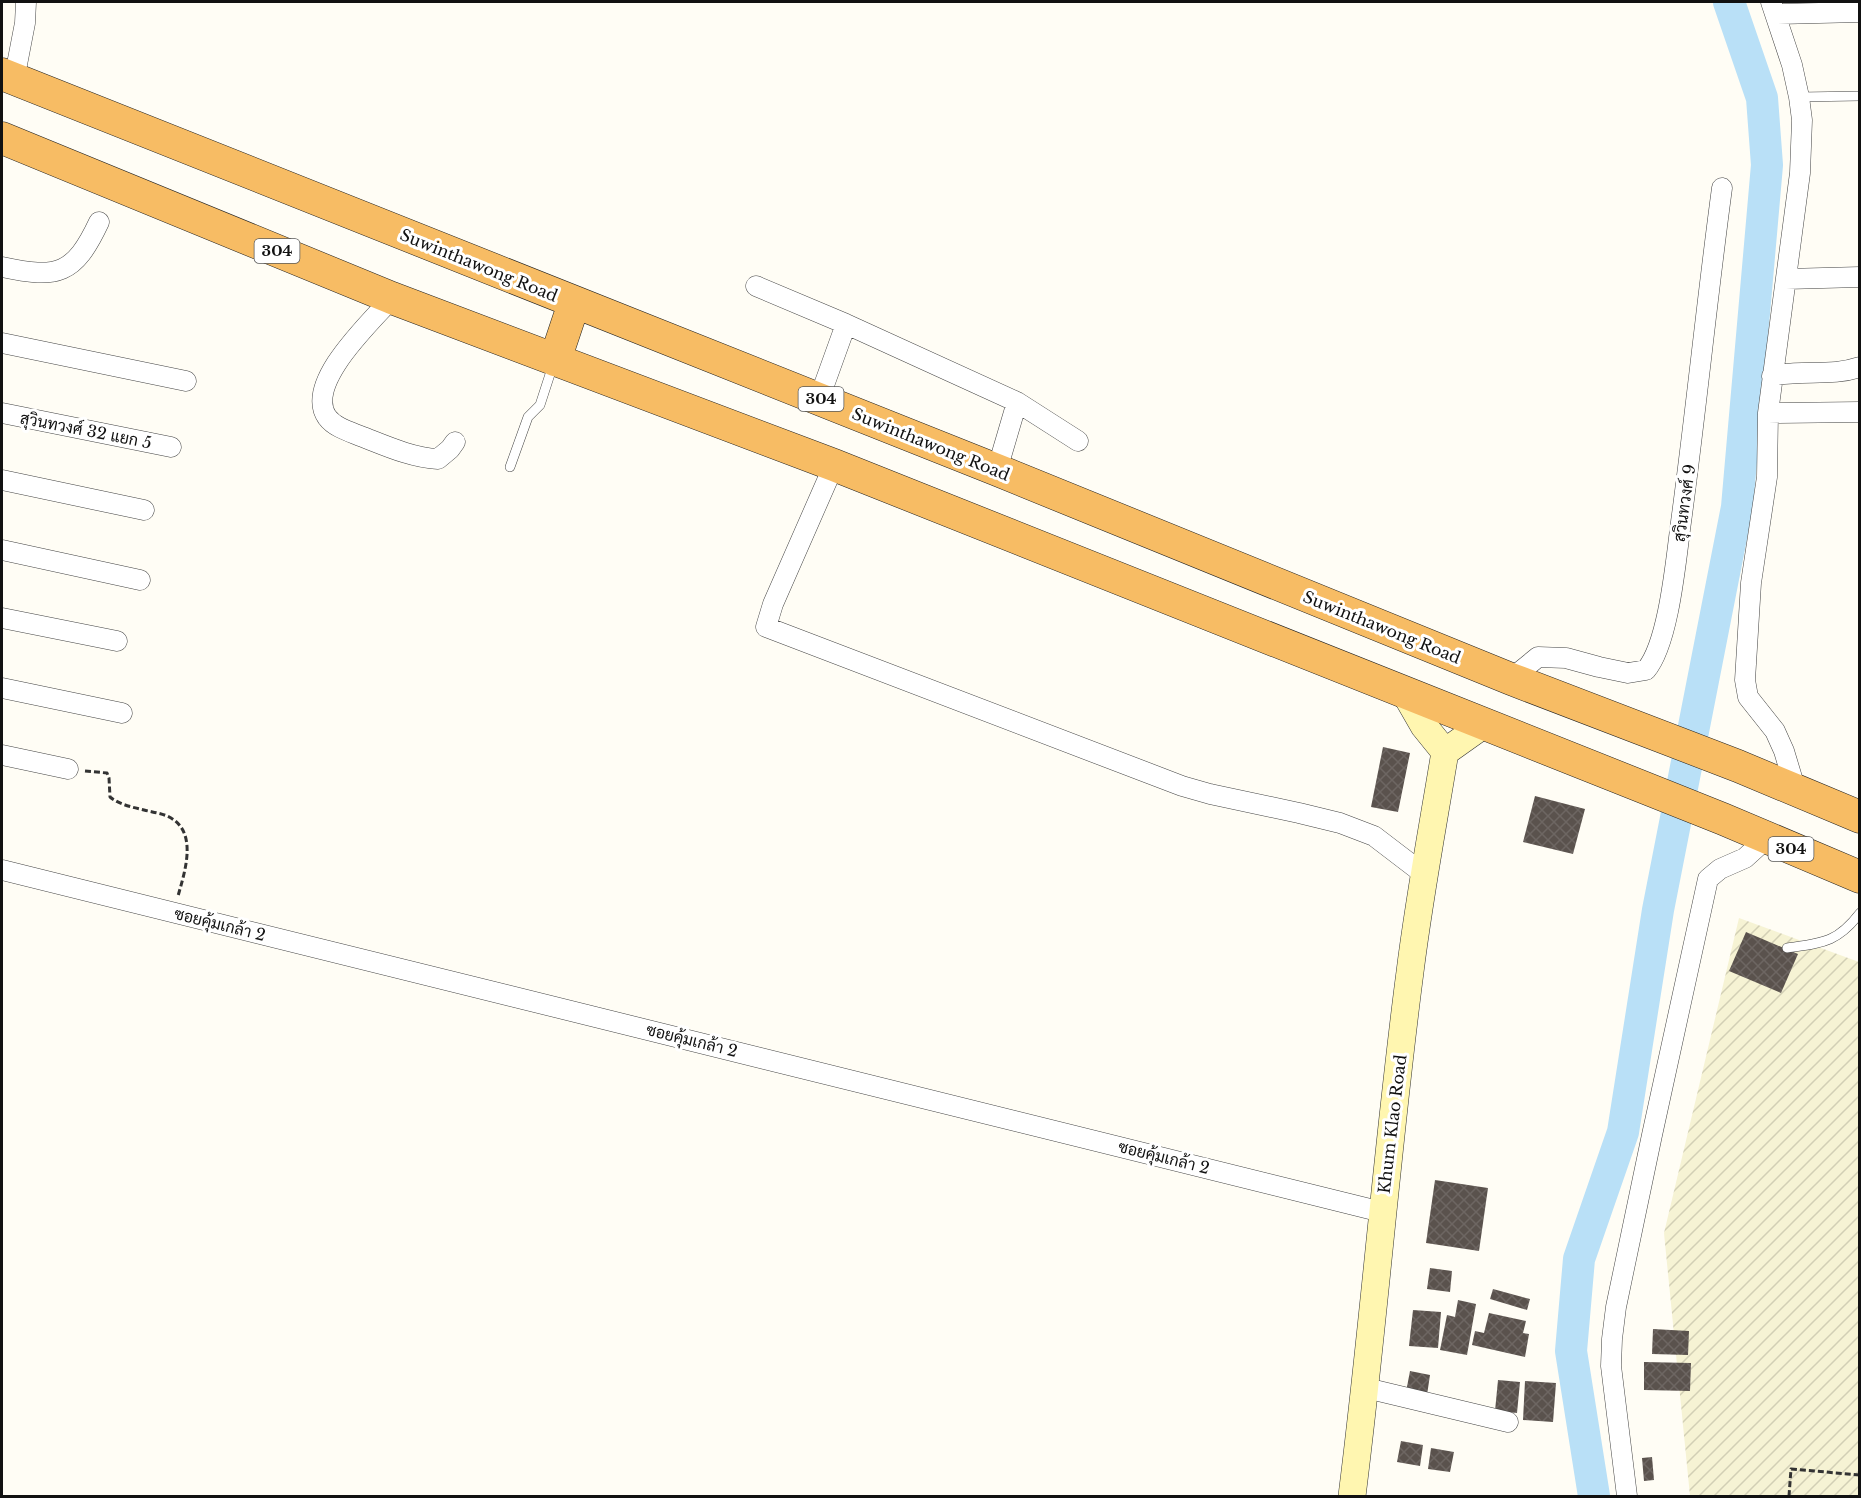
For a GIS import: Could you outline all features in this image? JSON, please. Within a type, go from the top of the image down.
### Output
[{"type":"highway","name":"Suwinthawong Road","points":[[8,77],[997,470],[1511,679],[1738,766],[1860,817]]},
{"type":"highway","name":"304","points":[[2,138],[392,298],[834,465],[1723,819],[1860,877]]},
{"type":"highway","points":[[555,360],[574,303]]},
{"type":"main road","points":[[1405,693],[1424,726],[1445,752],[1483,725]]},
{"type":"main road","name":"Khum Klao Road","points":[[1352,1497],[1366,1388],[1382,1212],[1410,972],[1445,752]]},
{"type":"street","points":[[8,77],[25,23],[26,2]]},
{"type":"street","points":[[1796,791],[1784,751],[1775,731],[1748,698],[1745,680],[1751,583],[1767,477],[1768,413],[1772,376],[1800,173],[1802,120],[1799,97],[1792,65],[1773,8],[1860,12]]},
{"type":"street","name":"สุวินทวงศ์ 9","points":[[1511,679],[1538,657],[1566,658],[1628,673],[1646,670],[1654,661],[1671,598],[1694,430],[1703,335],[1722,188]]},
{"type":"street","points":[[2,267],[40,273],[59,272],[75,261],[99,222]]},
{"type":"street","points":[[1786,279],[1860,278]]},
{"type":"street","points":[[756,286],[846,324],[1017,402],[1078,441]]},
{"type":"street","points":[[392,298],[351,343],[330,373],[323,393],[326,416],[335,426],[427,459],[438,459],[455,442]]},
{"type":"street","points":[[819,399],[846,324]]},
{"type":"street","points":[[2,343],[186,381]]},
{"type":"street","points":[[1772,376],[1790,372],[1841,372],[1860,367]]},
{"type":"street","points":[[997,470],[1017,402]]},
{"type":"street","points":[[1768,413],[1860,412]]},
{"type":"street","name":"สุวินทวงศ์ 32 แยก 5","points":[[2,413],[171,447]]},
{"type":"street","points":[[834,465],[773,604],[766,627],[1182,786],[1210,795],[1299,813],[1374,836],[1425,875]]},
{"type":"street","points":[[2,480],[144,510]]},
{"type":"street","points":[[2,550],[140,580]]},
{"type":"street","points":[[2,618],[117,641]]},
{"type":"street","points":[[2,688],[122,713]]},
{"type":"street","points":[[2,755],[68,769]]},
{"type":"street","points":[[1627,1497],[1611,1366],[1612,1339],[1616,1307],[1652,1135],[1707,879],[1720,869],[1745,858],[1767,838]]},
{"type":"street","name":"ซอยคุ้มเกล้า 2","points":[[2,870],[1382,1212]]},
{"type":"street","points":[[1366,1388],[1508,1422]]},
{"type":"lane","points":[[1799,97],[1860,96]]},
{"type":"lane","points":[[510,467],[528,417],[540,405],[555,360]]},
{"type":"lane","points":[[1787,948],[1821,943],[1835,937],[1860,912]]},
{"type":"path","points":[[68,769],[107,773],[110,797],[117,803],[167,816],[178,823],[187,835],[186,865],[174,913]]},
{"type":"path","points":[[1789,1497],[1791,1469],[1860,1475]]},
{"type":"shaded area","points":[[1739,918],[1859,962],[1859,1496],[1690,1496],[1664,1233]]},
{"type":"building","points":[[1383,747],[1410,753],[1398,812],[1371,807]]},
{"type":"building","points":[[1535,796],[1585,809],[1573,854],[1523,842]]},
{"type":"building","points":[[1746,932],[1798,954],[1781,993],[1729,971]]},
{"type":"building","points":[[1435,1180],[1488,1188],[1479,1251],[1426,1243]]},
{"type":"building","points":[[1430,1268],[1452,1271],[1450,1292],[1427,1289]]},
{"type":"building","points":[[1493,1289],[1530,1299],[1527,1310],[1490,1299]]},
{"type":"building","points":[[1458,1300],[1476,1304],[1467,1355],[1440,1350],[1447,1315],[1455,1317]]},
{"type":"building","points":[[1413,1310],[1441,1312],[1438,1348],[1409,1346]]},
{"type":"building","points":[[1489,1313],[1526,1321],[1523,1333],[1529,1334],[1525,1357],[1472,1345],[1475,1331],[1484,1333]]},
{"type":"building","points":[[1653,1329],[1689,1331],[1688,1355],[1652,1354]]},
{"type":"building","points":[[1644,1362],[1691,1363],[1690,1391],[1644,1390]]},
{"type":"building","points":[[1410,1371],[1430,1375],[1427,1395],[1406,1392]]},
{"type":"building","points":[[1498,1380],[1520,1382],[1517,1413],[1495,1411]]},
{"type":"building","points":[[1525,1381],[1556,1383],[1553,1422],[1523,1420]]},
{"type":"building","points":[[1401,1441],[1423,1445],[1420,1466],[1397,1462]]},
{"type":"building","points":[[1431,1448],[1454,1452],[1450,1472],[1428,1469]]},
{"type":"building","points":[[1652,1457],[1654,1480],[1644,1481],[1642,1458]]},
{"type":"waterway","points":[[1594,1496],[1571,1351],[1579,1259],[1623,1132],[1658,910],[1737,507],[1767,165],[1762,98],[1729,2]]}]
